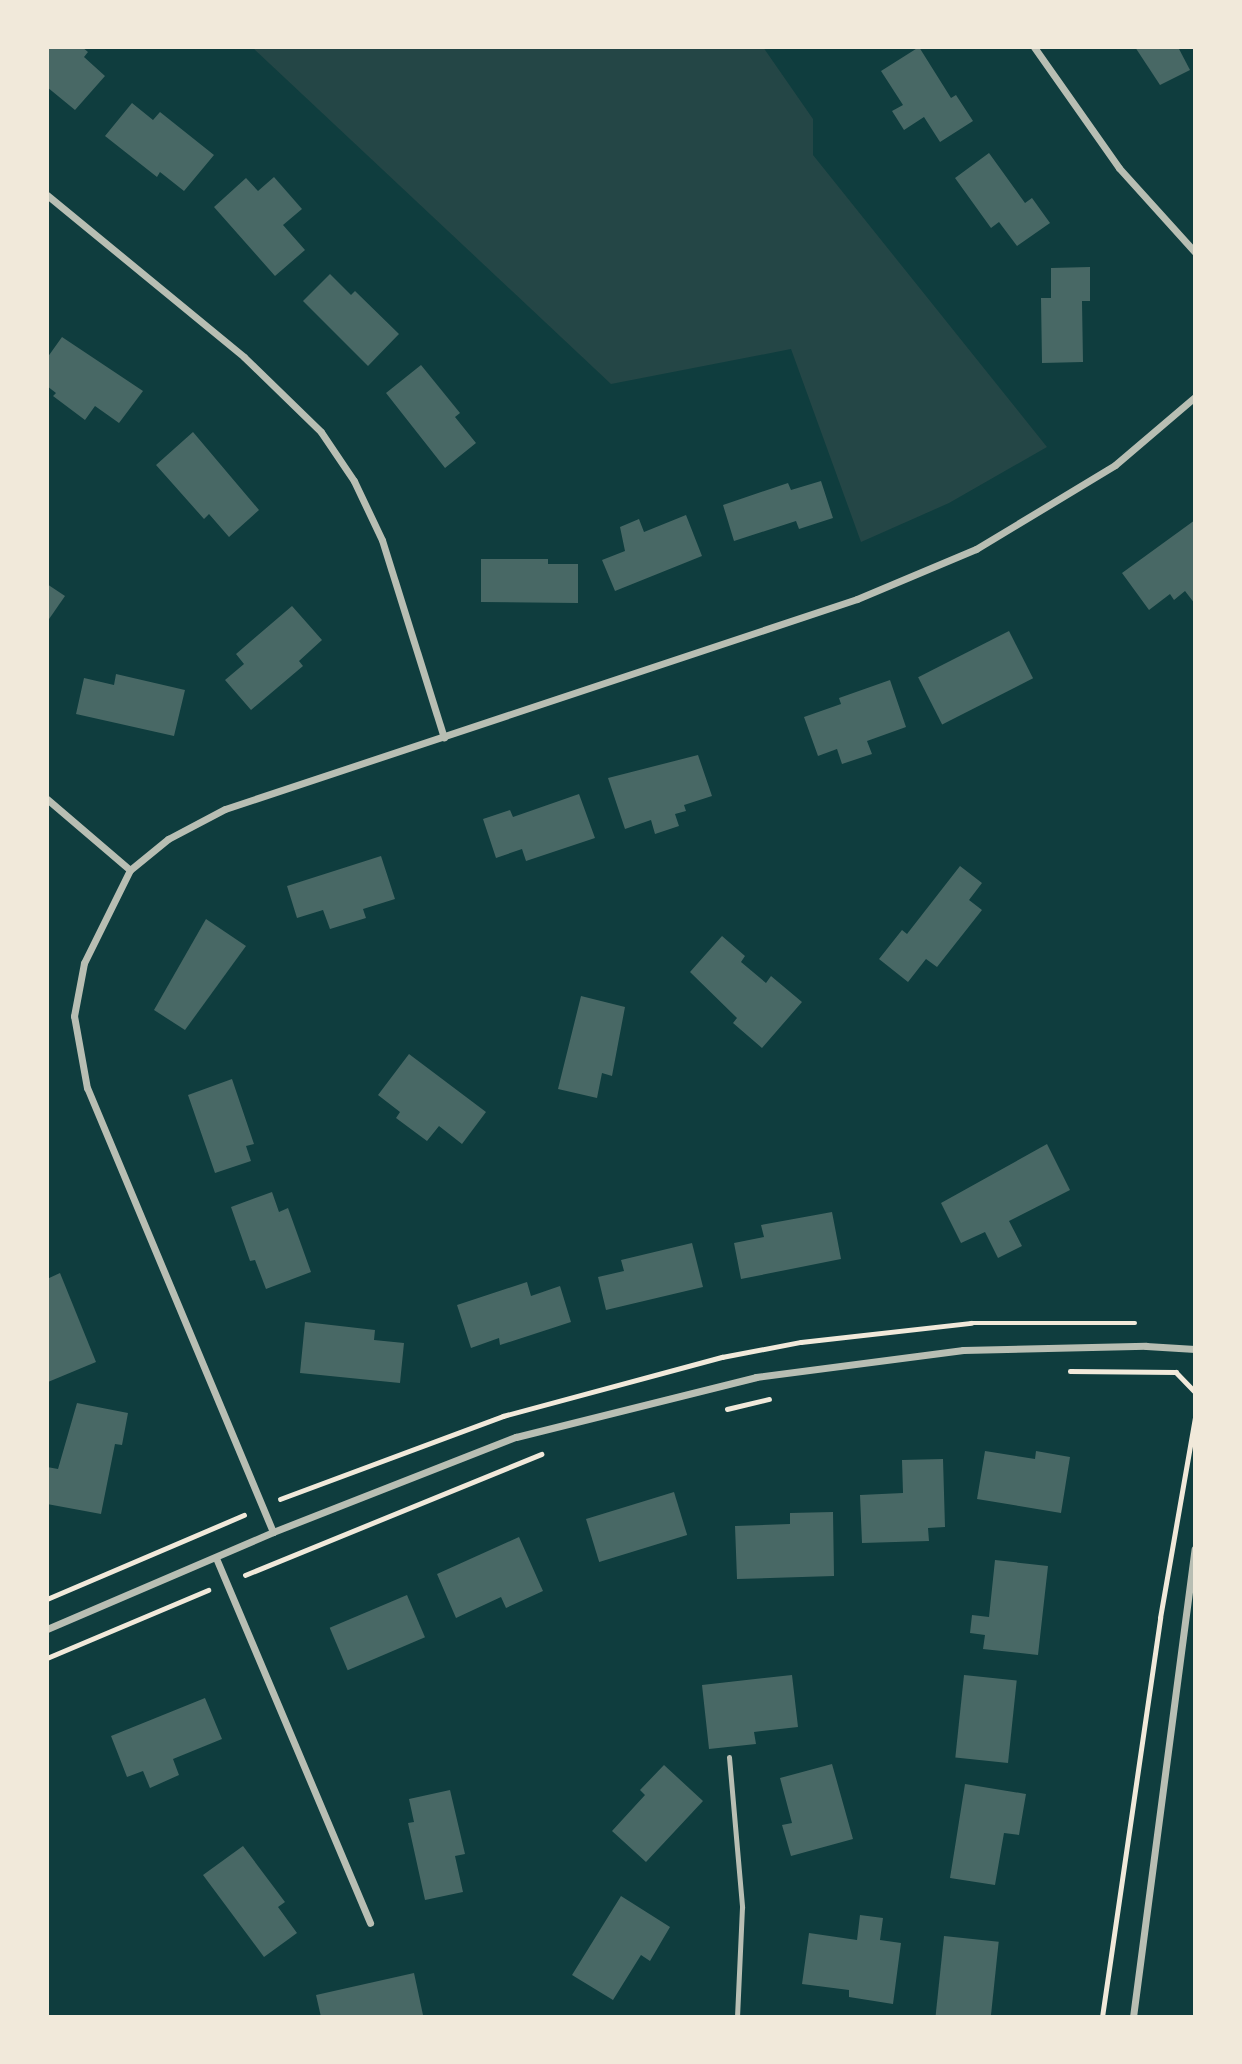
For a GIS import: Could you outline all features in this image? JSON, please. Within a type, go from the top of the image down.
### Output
[{"type":"street","points":[[1034,47],[1119,168],[1195,252]]},
{"type":"street","points":[[47,195],[244,357],[335,452],[382,540],[444,738]]},
{"type":"street","points":[[273,1532],[87,1088],[74,1016],[84,963],[130,870],[168,839],[225,809],[857,599],[976,549],[1115,466],[1195,397]]},
{"type":"street","points":[[47,799],[130,870]]},
{"type":"street","points":[[47,1629],[273,1532],[516,1437],[756,1377],[963,1350],[1146,1346],[1195,1349]]},
{"type":"street","points":[[1132,2017],[1195,1549]]},
{"type":"street","points":[[216,1558],[370,1923]]},
{"type":"lane","points":[[729,1757],[743,1907],[737,2017]]},
{"type":"path","points":[[1067,1371],[1176,1372],[1195,1392]]},
{"type":"path","points":[[713,1412],[778,1397]]},
{"type":"path","points":[[1102,2017],[1160,1618],[1195,1417]]},
{"type":"path","points":[[47,1658],[226,1582],[555,1451]]},
{"type":"shaded area","points":[[252,47],[763,47],[813,119],[813,155],[1047,447],[949,503],[861,542],[791,349],[611,384]]},
{"type":"building","points":[[47,47],[82,47],[88,52],[84,57],[105,76],[75,110],[47,87]]},
{"type":"building","points":[[919,47],[951,98],[956,95],[973,121],[940,142],[924,117],[904,130],[892,111],[903,105],[881,71]]},
{"type":"building","points":[[1135,47],[1178,47],[1190,70],[1160,85]]},
{"type":"building","points":[[132,103],[153,120],[160,112],[214,155],[184,191],[160,172],[157,177],[105,136]]},
{"type":"building","points":[[989,153],[1025,203],[1032,198],[1050,223],[1017,246],[999,222],[991,228],[955,178]]},
{"type":"building","points":[[274,177],[302,209],[283,225],[305,250],[275,276],[214,207],[246,178],[258,191]]},
{"type":"building","points":[[1090,267],[1090,301],[1082,301],[1083,362],[1042,363],[1041,298],[1051,298],[1051,268]]},
{"type":"building","points":[[330,274],[351,295],[355,291],[399,334],[368,366],[303,301]]},
{"type":"building","points":[[62,337],[143,391],[119,423],[95,406],[85,420],[53,396],[56,393],[47,386],[47,358]]},
{"type":"building","points":[[421,365],[460,413],[455,417],[476,443],[445,468],[386,393]]},
{"type":"building","points":[[193,432],[259,510],[229,537],[209,514],[204,519],[156,465]]},
{"type":"building","points":[[821,481],[833,518],[799,529],[796,521],[734,541],[723,505],[788,483],[791,490]]},
{"type":"building","points":[[686,515],[702,556],[615,591],[602,560],[625,551],[620,527],[639,519],[644,532]]},
{"type":"building","points":[[1195,520],[1195,604],[1185,591],[1174,600],[1170,594],[1149,610],[1122,573]]},
{"type":"building","points":[[481,559],[548,559],[548,564],[578,564],[578,603],[481,602]]},
{"type":"building","points":[[47,584],[65,596],[47,622]]},
{"type":"building","points":[[292,606],[322,640],[299,661],[303,666],[251,710],[225,680],[244,664],[236,654]]},
{"type":"building","points":[[1009,631],[1033,678],[942,725],[918,677]]},
{"type":"building","points":[[116,674],[185,690],[174,736],[76,714],[84,678],[114,685]]},
{"type":"building","points":[[890,680],[906,727],[867,741],[872,754],[842,764],[837,749],[818,756],[804,717],[841,704],[839,698]]},
{"type":"building","points":[[698,755],[712,796],[684,805],[686,811],[675,814],[679,826],[655,834],[651,820],[625,829],[608,778]]},
{"type":"building","points":[[579,794],[595,838],[526,861],[522,849],[496,858],[483,819],[510,810],[513,817]]},
{"type":"building","points":[[381,856],[395,899],[363,909],[366,918],[330,929],[323,910],[297,918],[287,886]]},
{"type":"building","points":[[960,866],[982,883],[969,900],[982,910],[937,967],[926,959],[908,982],[879,959],[902,930],[907,934]]},
{"type":"building","points":[[206,919],[246,946],[185,1030],[154,1010]]},
{"type":"building","points":[[722,936],[745,956],[741,962],[766,983],[771,976],[802,1002],[762,1048],[733,1023],[737,1018],[690,972]]},
{"type":"building","points":[[581,996],[625,1007],[612,1076],[602,1073],[597,1098],[558,1089]]},
{"type":"building","points":[[409,1054],[486,1112],[462,1144],[439,1126],[427,1141],[396,1118],[400,1112],[378,1095]]},
{"type":"building","points":[[232,1079],[254,1144],[246,1146],[251,1161],[215,1173],[188,1095]]},
{"type":"building","points":[[1047,1144],[1070,1190],[1009,1221],[1022,1246],[998,1258],[985,1232],[961,1243],[941,1203]]},
{"type":"building","points":[[272,1192],[279,1212],[288,1208],[311,1272],[266,1289],[255,1260],[250,1261],[231,1207]]},
{"type":"building","points":[[832,1212],[841,1259],[741,1279],[734,1243],[764,1237],[761,1225]]},
{"type":"building","points":[[692,1243],[703,1287],[606,1310],[598,1277],[624,1271],[621,1260]]},
{"type":"building","points":[[60,1273],[96,1362],[48,1382],[47,1279]]},
{"type":"building","points":[[527,1282],[531,1296],[560,1286],[571,1322],[500,1345],[499,1338],[471,1348],[457,1305]]},
{"type":"building","points":[[305,1322],[375,1330],[374,1340],[404,1343],[400,1383],[300,1373]]},
{"type":"building","points":[[77,1403],[128,1413],[122,1445],[115,1444],[101,1514],[47,1504],[47,1467],[58,1469]]},
{"type":"building","points":[[985,1451],[1035,1459],[1036,1451],[1070,1457],[1061,1513],[977,1499]]},
{"type":"building","points":[[943,1459],[945,1527],[928,1528],[929,1541],[862,1543],[860,1495],[903,1493],[902,1460]]},
{"type":"building","points":[[674,1492],[687,1535],[599,1562],[586,1519]]},
{"type":"building","points":[[833,1512],[834,1576],[737,1579],[735,1526],[790,1524],[790,1513]]},
{"type":"building","points":[[519,1537],[543,1591],[506,1608],[501,1597],[456,1618],[437,1574]]},
{"type":"building","points":[[995,1560],[1048,1566],[1038,1655],[983,1649],[985,1635],[970,1633],[972,1615],[989,1617]]},
{"type":"building","points":[[407,1595],[425,1637],[348,1670],[330,1628]]},
{"type":"building","points":[[792,1675],[798,1727],[754,1732],[756,1744],[709,1749],[702,1685]]},
{"type":"building","points":[[964,1675],[1017,1681],[1008,1763],[955,1758]]},
{"type":"building","points":[[205,1698],[222,1739],[173,1759],[179,1775],[150,1788],[143,1771],[127,1777],[111,1736]]},
{"type":"building","points":[[832,1764],[853,1839],[791,1856],[782,1825],[792,1823],[780,1778]]},
{"type":"building","points":[[664,1765],[703,1801],[646,1862],[612,1831],[645,1795],[640,1790]]},
{"type":"building","points":[[965,1784],[1026,1794],[1019,1835],[1004,1833],[995,1885],[950,1878]]},
{"type":"building","points":[[450,1790],[465,1854],[455,1856],[463,1892],[425,1900],[408,1823],[414,1822],[409,1799]]},
{"type":"building","points":[[243,1846],[285,1902],[278,1907],[297,1933],[264,1957],[203,1875]]},
{"type":"building","points":[[621,1896],[670,1927],[650,1961],[641,1955],[613,2000],[572,1975]]},
{"type":"building","points":[[860,1915],[883,1918],[880,1940],[901,1943],[893,2004],[849,1997],[849,1990],[802,1984],[809,1933],[857,1940]]},
{"type":"building","points":[[944,1936],[999,1942],[991,2017],[935,2017]]},
{"type":"building","points":[[414,1973],[423,2015],[321,2017],[316,1995]]}]
